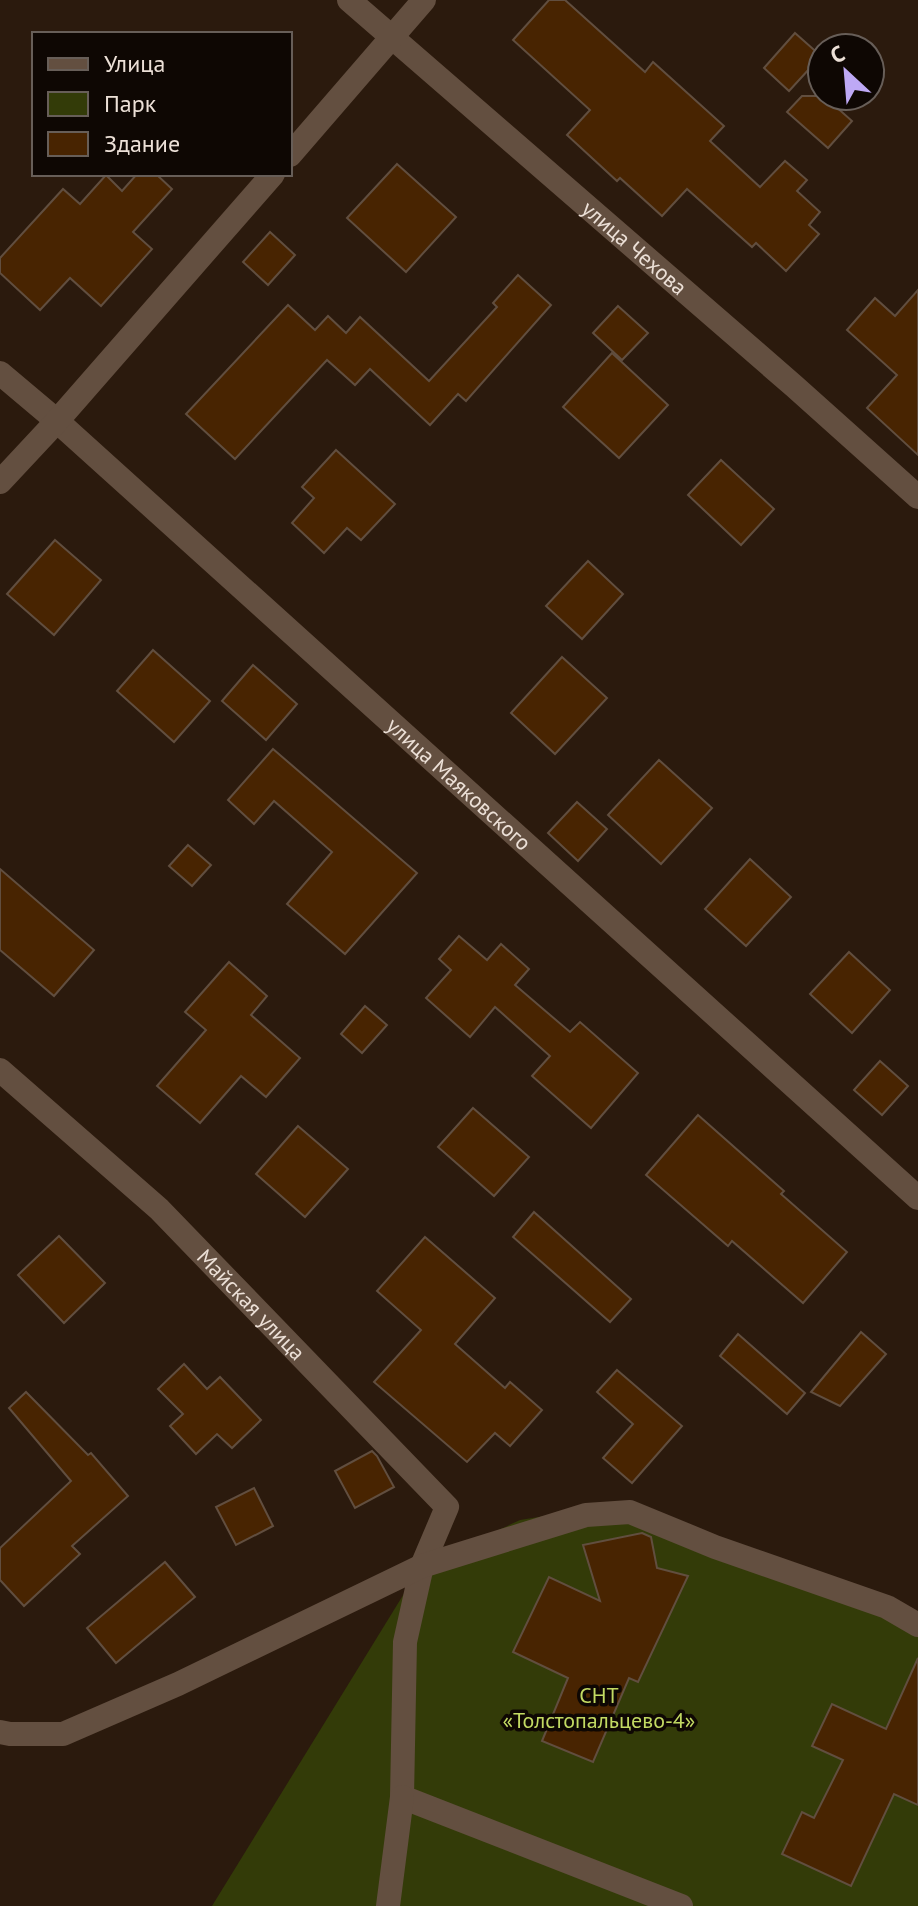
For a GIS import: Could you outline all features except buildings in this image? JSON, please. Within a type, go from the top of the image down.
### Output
[{"type":"street","name":"улица Чехова","points":[[349,0],[918,497]]},
{"type":"street","points":[[292,153],[424,0]]},
{"type":"street","points":[[0,482],[271,176]]},
{"type":"street","name":"улица Маяковского","points":[[0,373],[918,1198]]},
{"type":"street","name":"Майская улица","points":[[0,1070],[159,1209],[447,1507],[422,1566]]},
{"type":"street","points":[[0,1732],[63,1734],[178,1684],[422,1566],[586,1515],[630,1512],[715,1547],[887,1607],[918,1625]]},
{"type":"street","points":[[388,1906],[402,1797],[405,1642],[422,1566]]},
{"type":"street","points":[[402,1797],[681,1906]]},
{"type":"green space","name":"СНТ «Толстопальцево-4»","points":[[631,1502],[918,1628],[918,1906],[212,1906],[421,1566],[520,1520]]}]
